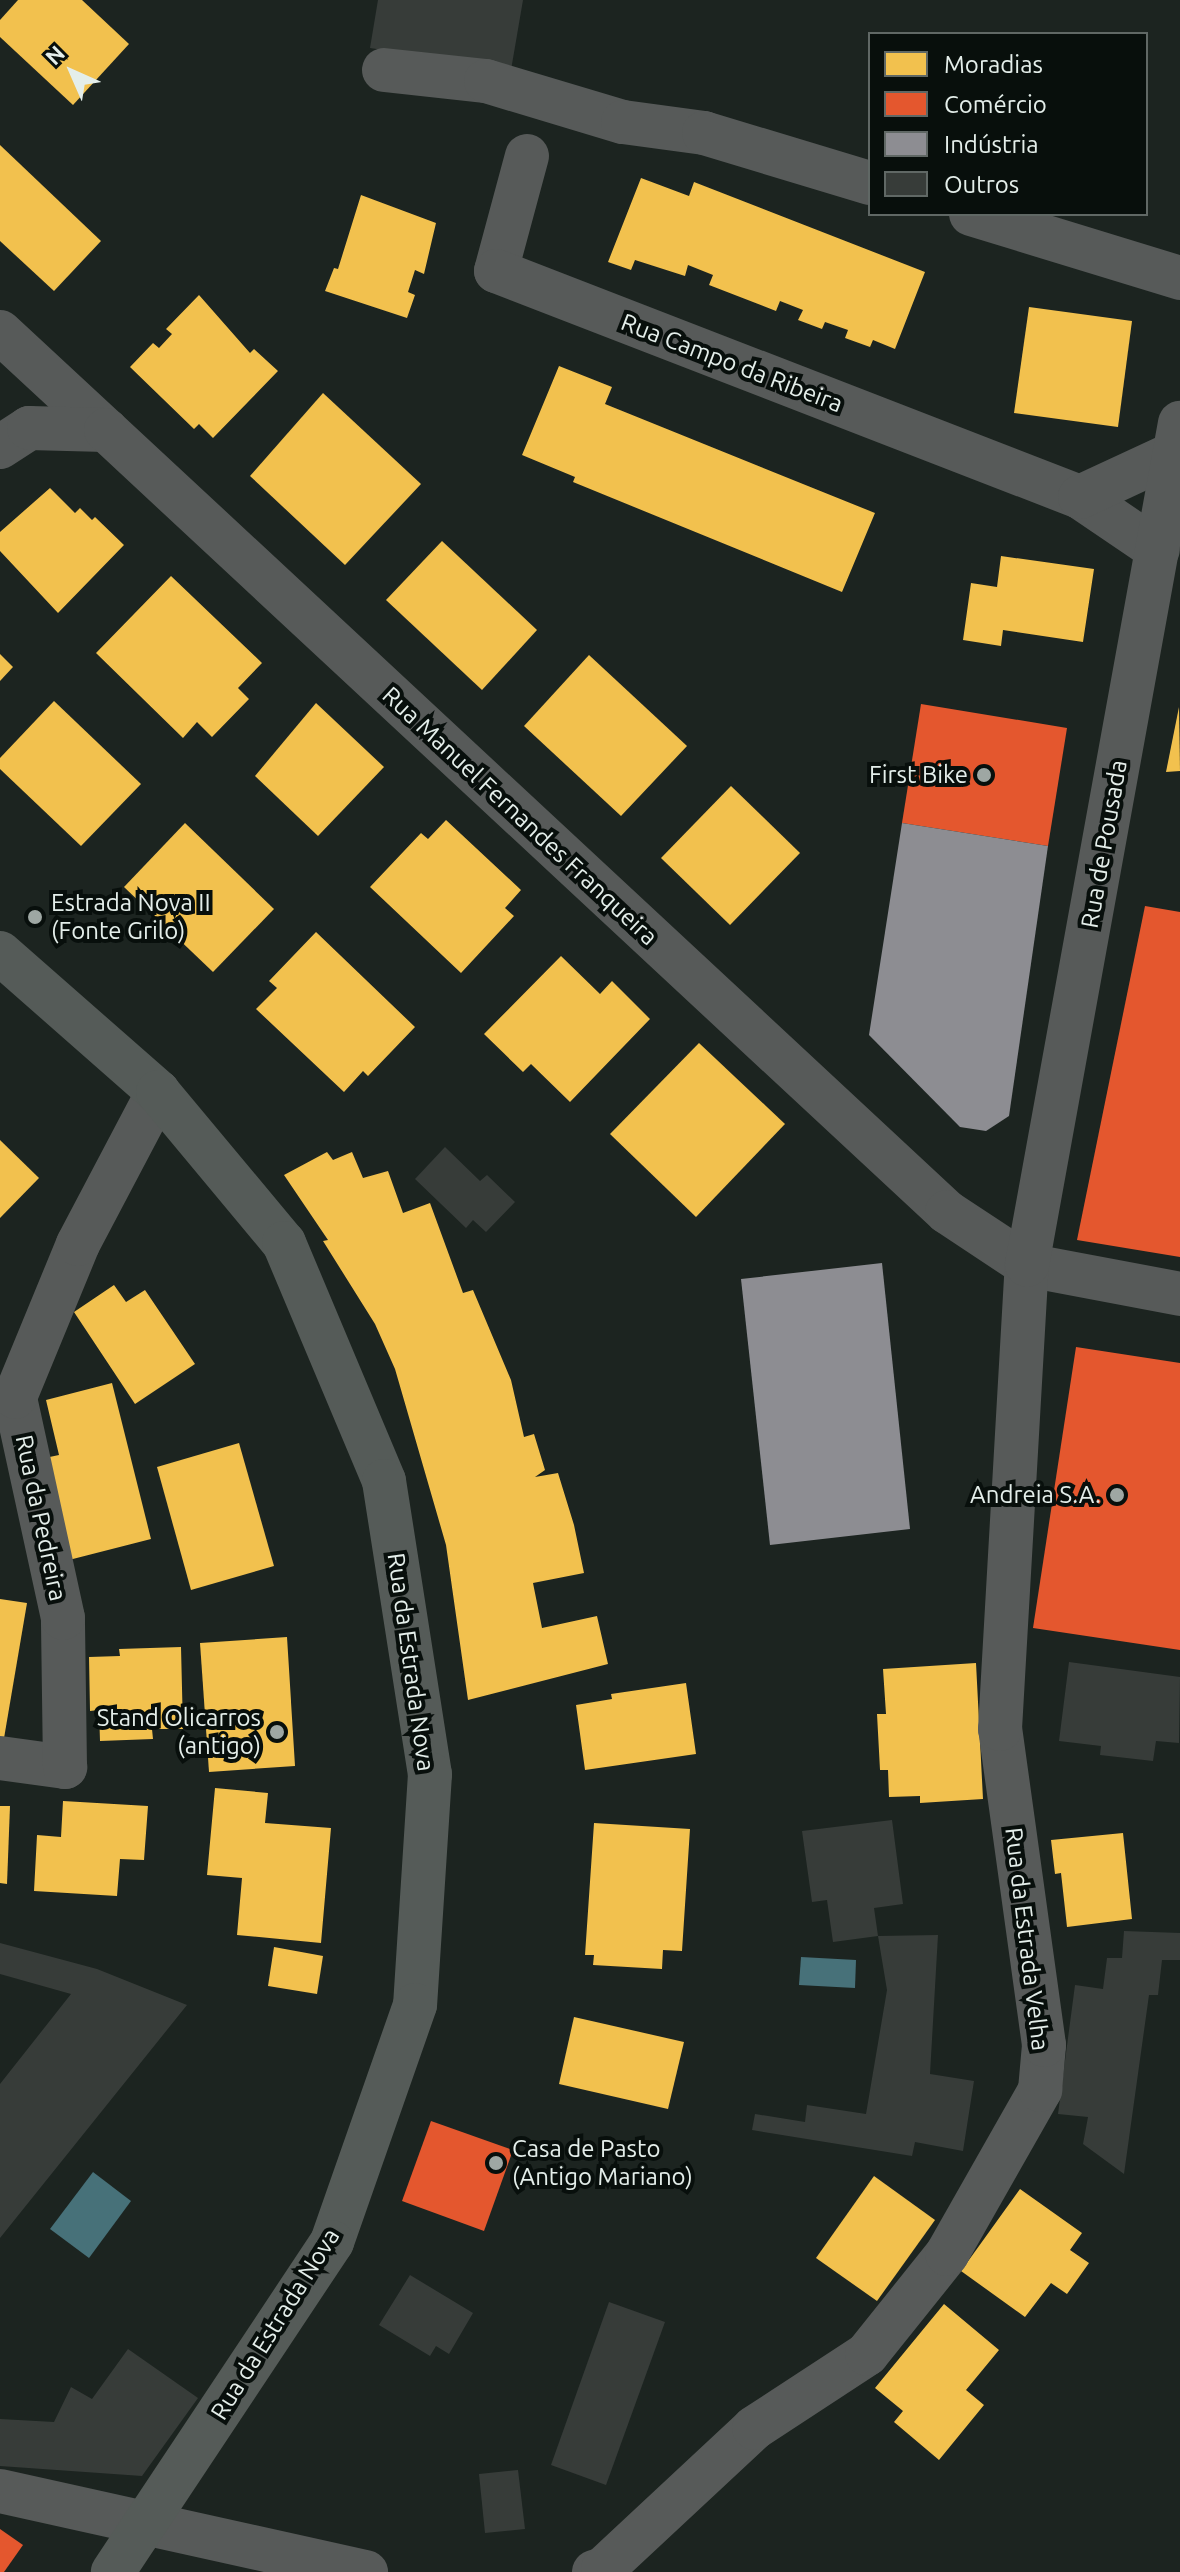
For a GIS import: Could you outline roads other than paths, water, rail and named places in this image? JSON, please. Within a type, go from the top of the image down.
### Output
[{"type":"main road","name":"Rua da Estrada Nova","points":[[0,953],[158,1092],[284,1243],[384,1481],[430,1774],[415,2005],[332,2242],[113,2572]]},
{"type":"street","points":[[384,70],[486,81],[623,122],[704,133],[868,182]]},
{"type":"street","name":"Rua Campo da Ribeira","points":[[527,156],[496,271],[1080,497],[1163,575]]},
{"type":"street","points":[[978,216],[1180,278]]},
{"type":"street","name":"Rua Manuel Fernandes Franqueira","points":[[0,332],[947,1212],[1027,1265]]},
{"type":"street","points":[[0,447],[29,428],[106,430]]},
{"type":"street","points":[[1080,497],[1178,437]]},
{"type":"street","name":"Rua de Pousada","points":[[1027,1265],[1163,575],[1178,437]]},
{"type":"street","name":"Rua da Pedreira","points":[[0,1758],[65,1767],[63,1618],[15,1397],[78,1244],[158,1092]]},
{"type":"street","points":[[1027,1265],[1180,1294]]},
{"type":"street","name":"Rua da Estrada Velha","points":[[594,2572],[603,2569],[754,2428],[867,2354],[947,2254],[1040,2090],[1044,2045],[1000,1729],[1027,1265]]},
{"type":"street","points":[[0,2491],[366,2572]]},
{"type":"water","points":[[801,1957],[856,1960],[855,1988],[799,1985]]},
{"type":"water","points":[[93,2172],[131,2201],[89,2258],[50,2229]]},
{"type":"place","name":"First Bike","points":[[984,775]]},
{"type":"place","name":"Estrada Nova II (Fonte Grilo)","points":[[35,917]]},
{"type":"place","name":"Andreia S.A.","points":[[1117,1495]]},
{"type":"place","name":"Stand Olicarros (antigo)","points":[[277,1732]]},
{"type":"place","name":"Casa de Pasto (Antigo Mariano)","points":[[496,2163]]}]
